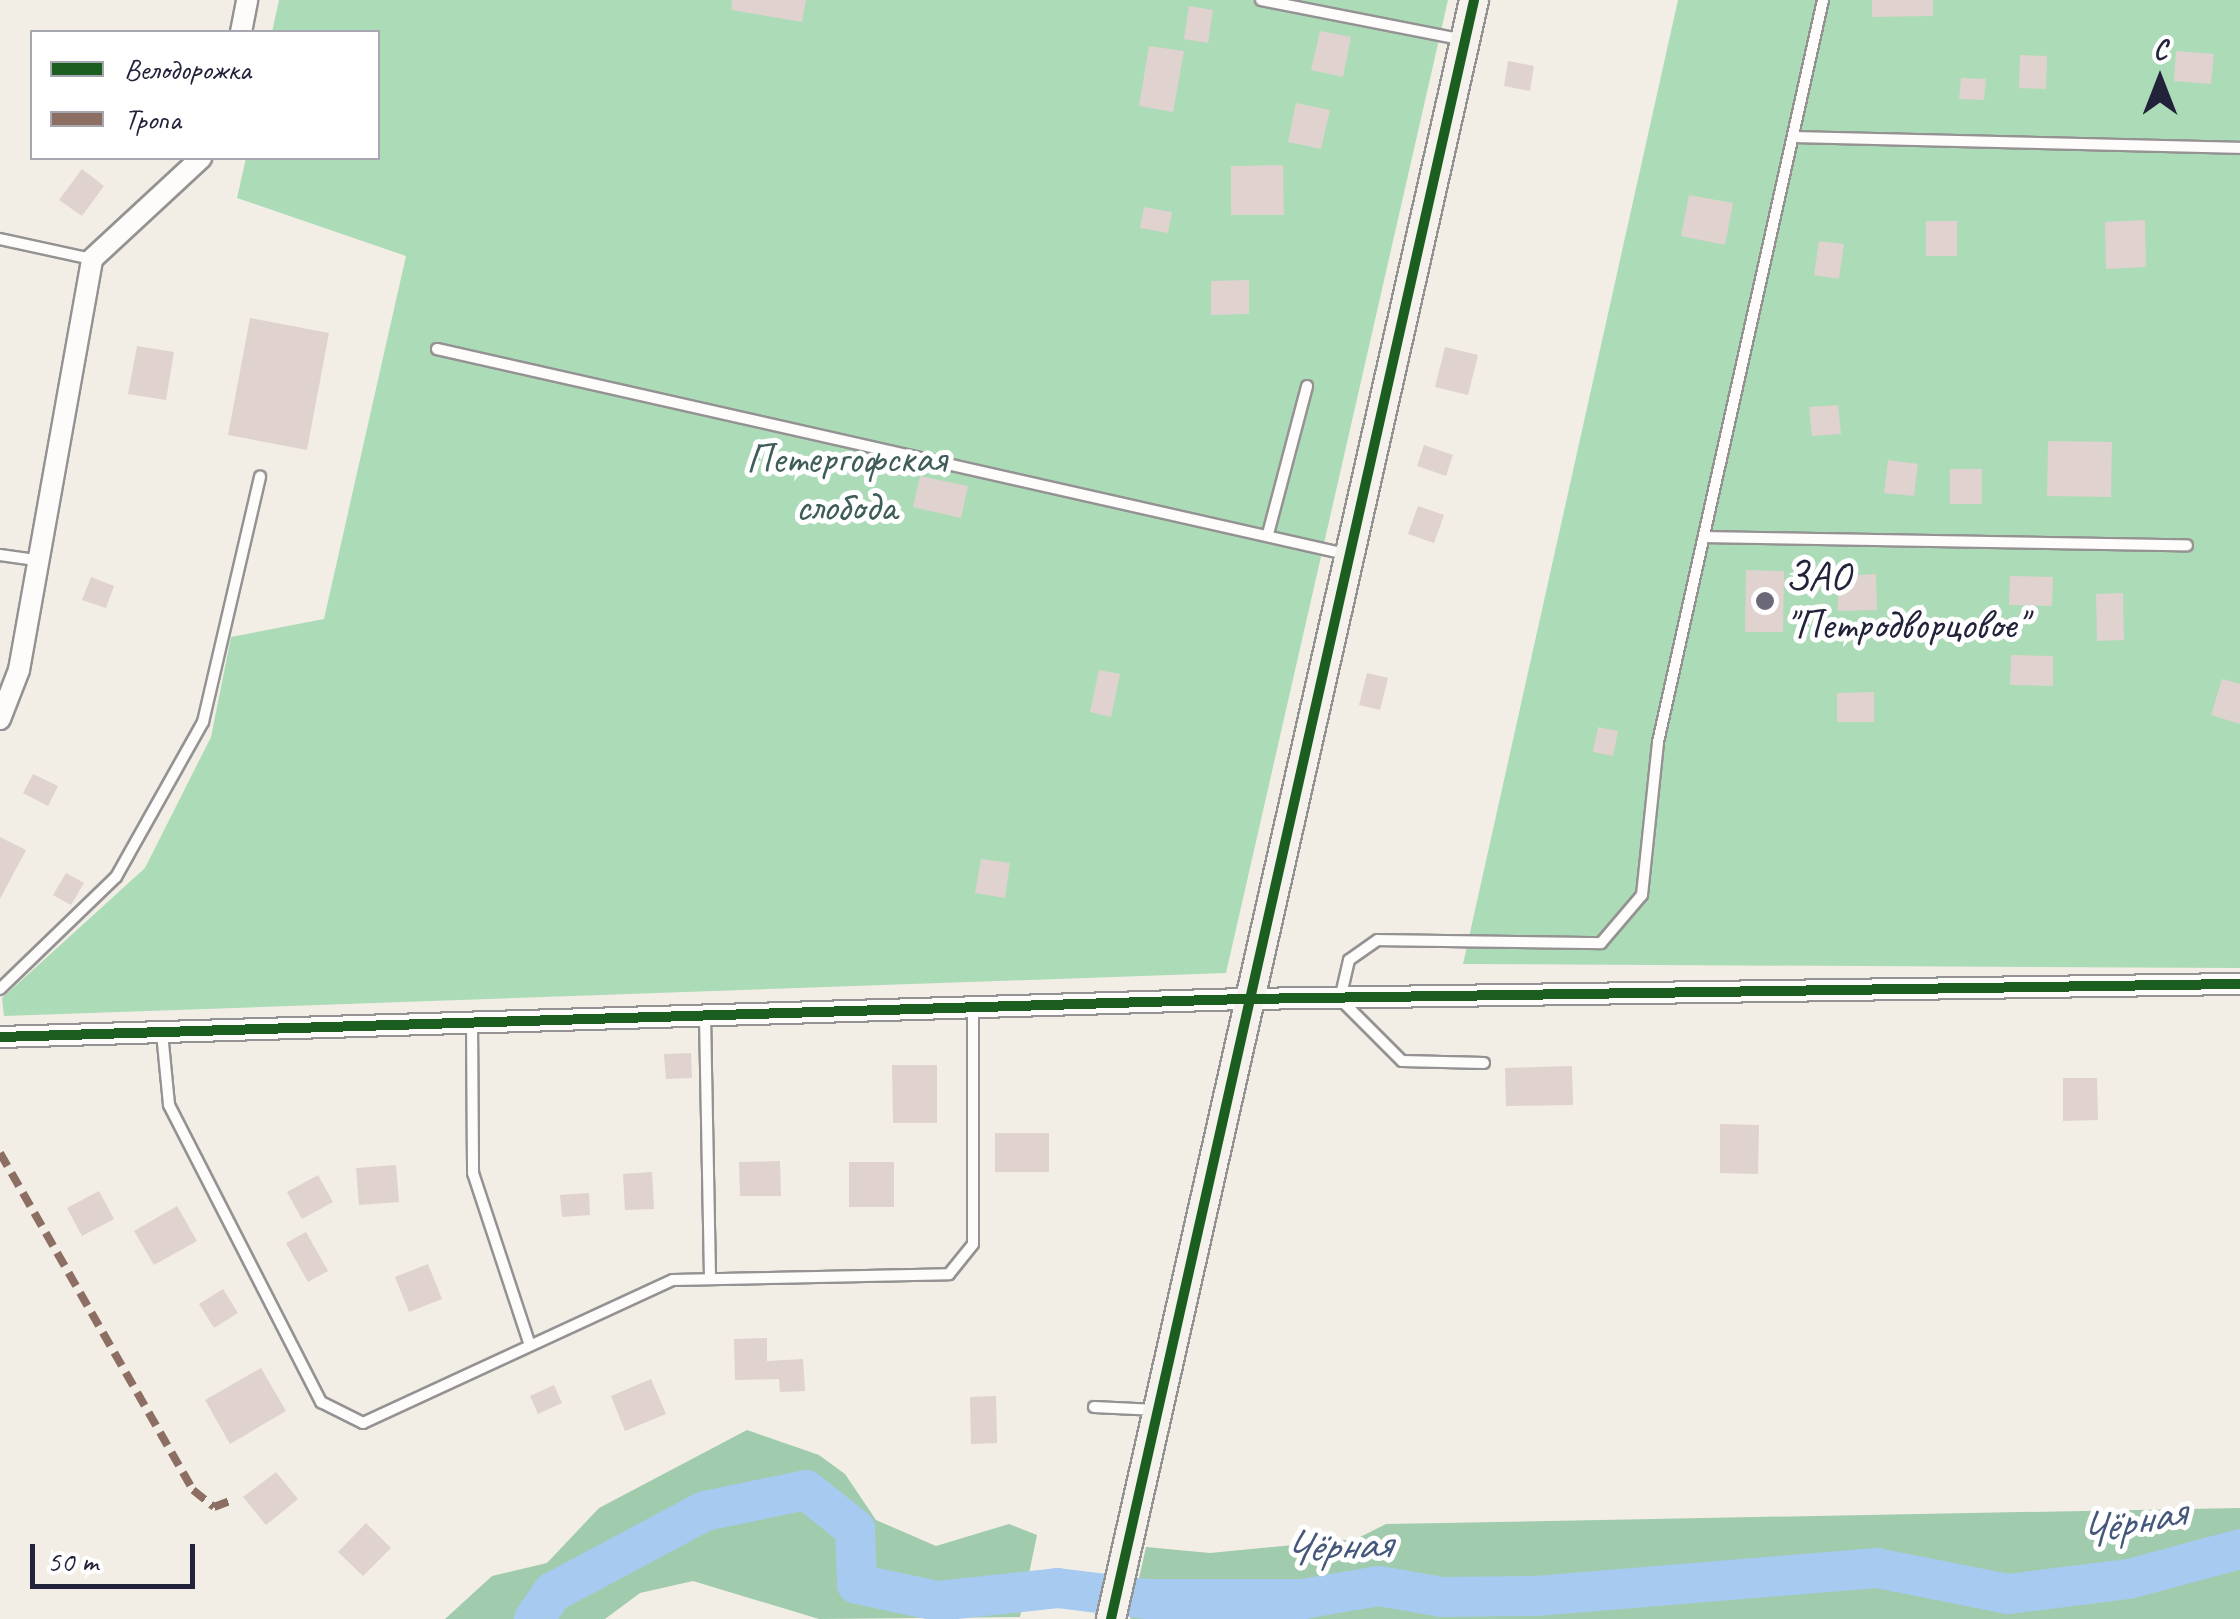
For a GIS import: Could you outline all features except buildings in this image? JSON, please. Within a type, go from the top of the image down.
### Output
[{"type":"street","points":[[240,30],[246,0]]},
{"type":"street","points":[[1111,1619],[1474,0]]},
{"type":"street","points":[[0,718],[19,670],[92,260],[199,160]]},
{"type":"street","points":[[0,1037],[1247,1000],[2240,984]]},
{"type":"lane","points":[[1260,0],[1464,40]]},
{"type":"lane","points":[[1484,1062],[1402,1062],[1340,999],[1350,960],[1378,940],[1601,943],[1625,922],[1642,895],[1658,742],[1798,137],[1823,0]]},
{"type":"lane","points":[[1798,137],[2240,148]]},
{"type":"lane","points":[[0,239],[92,260]]},
{"type":"lane","points":[[436,349],[1347,554]]},
{"type":"lane","points":[[1268,534],[1307,386]]},
{"type":"lane","points":[[0,989],[116,877],[203,722],[260,477]]},
{"type":"lane","points":[[1707,536],[2187,544]]},
{"type":"lane","points":[[0,555],[36,560]]},
{"type":"lane","points":[[162,1032],[168,1105],[321,1402],[363,1423],[673,1280],[710,1275],[949,1274],[973,1244],[973,1009]]},
{"type":"lane","points":[[705,1015],[710,1275]]},
{"type":"lane","points":[[472,1020],[473,1173],[530,1345]]},
{"type":"lane","points":[[1094,1407],[1158,1410]]},
{"type":"green space","name":"Петергофская слобода","points":[[279,0],[1448,0],[1226,973],[4,1016],[2,998],[145,868],[211,737],[231,637],[324,619],[406,256],[237,198],[246,160],[380,160],[380,30],[272,30]]},
{"type":"green space","points":[[1678,0],[2240,0],[2240,968],[1463,964]]},
{"type":"green space","points":[[747,1430],[819,1455],[845,1474],[876,1520],[936,1546],[1009,1524],[1037,1535],[1020,1617],[819,1619],[693,1581],[640,1593],[605,1619],[445,1619],[492,1576],[547,1563],[599,1508]]},
{"type":"green space","points":[[2240,1508],[2240,1619],[1130,1619],[1146,1547],[1210,1553],[1356,1539],[1386,1524]]},
{"type":"waterway","name":"Чёрная","points":[[534,1619],[553,1592],[705,1511],[806,1490],[855,1529],[857,1584],[938,1601],[1057,1588],[1148,1599],[1303,1599],[1379,1586],[1442,1597],[1536,1596],[1877,1568],[2008,1594],[2129,1579],[2240,1549]]},
{"type":"marked path","points":[[0,1153],[193,1490],[214,1507],[230,1501]]},
{"type":"cycle path","points":[[1111,1619],[1474,0]]},
{"type":"cycle path","points":[[0,1037],[1247,999],[2240,984]]},
{"type":"place","name":"ЗАО \"Петродворцовое\"","points":[[1765,601]]}]
